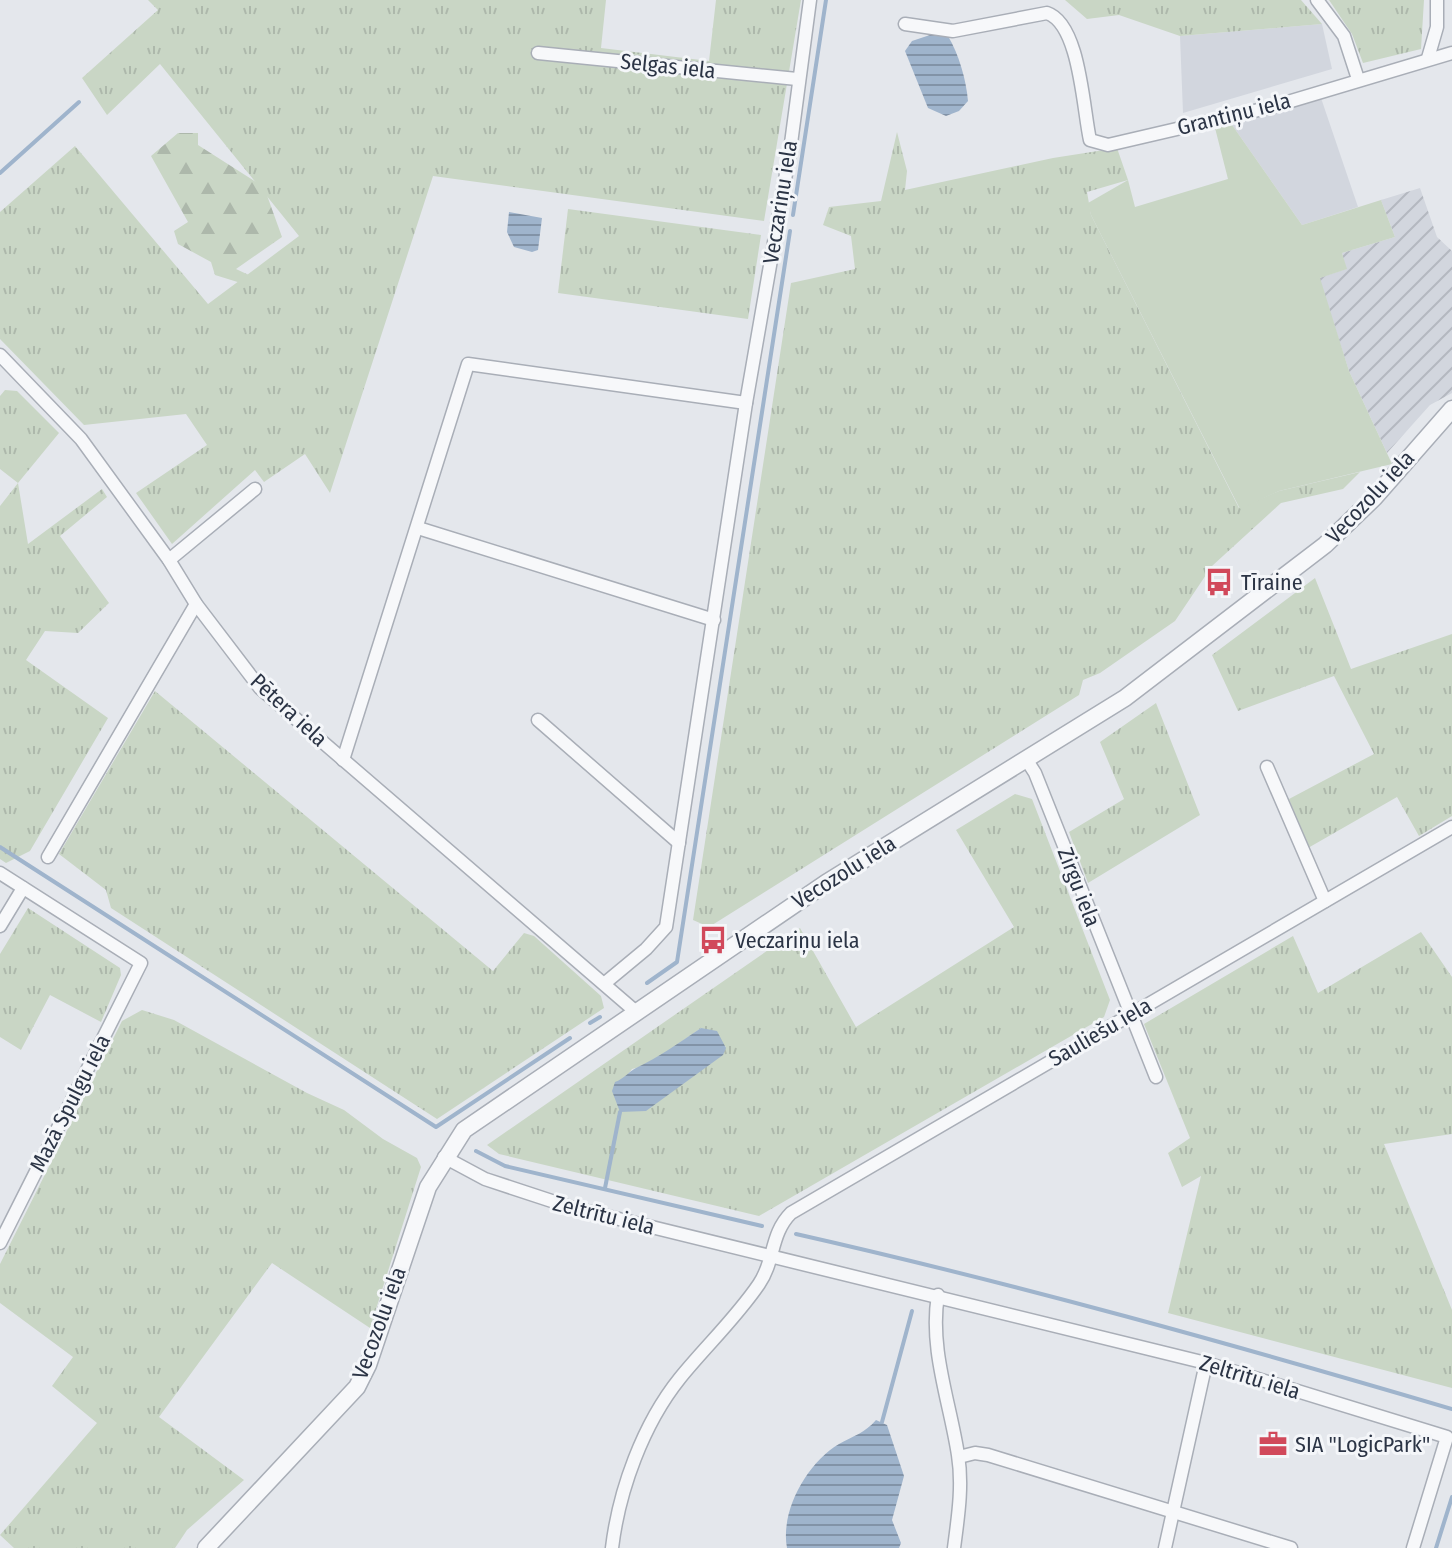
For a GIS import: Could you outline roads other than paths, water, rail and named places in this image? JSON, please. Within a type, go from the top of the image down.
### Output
[{"type":"street","name":"Veczariņu iela","points":[[605,983],[646,949],[666,927],[746,403],[790,151],[797,79],[810,0]]},
{"type":"street","points":[[1317,0],[1344,36],[1358,79]]},
{"type":"street","points":[[1428,58],[1437,27],[1437,0]]},
{"type":"street","points":[[905,24],[953,31],[1047,7]]},
{"type":"street","name":"Grantiņu iela","points":[[1047,7],[1071,38],[1090,140],[1108,145],[1271,107],[1452,53]]},
{"type":"street","name":"Selgas iela","points":[[538,53],[797,79]]},
{"type":"street","name":"Pētera iela","points":[[3,364],[81,439],[169,560],[196,604],[260,688],[635,1011]]},
{"type":"street","points":[[343,760],[468,364],[746,403]]},
{"type":"street","name":"Vecozolu iela","points":[[206,1548],[357,1387],[368,1365],[424,1198],[444,1157],[464,1130],[815,890],[1125,698],[1325,545],[1374,498],[1452,409]]},
{"type":"street","points":[[169,560],[255,489]]},
{"type":"street","points":[[418,528],[714,620]]},
{"type":"street","points":[[48,857],[196,604]]},
{"type":"street","points":[[538,720],[679,843]]},
{"type":"street","name":"Zirgu iela","points":[[1026,759],[1035,773],[1156,1077]]},
{"type":"street","points":[[1267,767],[1325,901]]},
{"type":"street","name":"Sauliešu iela","points":[[770,1256],[781,1223],[806,1202],[1452,827]]},
{"type":"street","points":[[0,873],[23,888],[0,926]]},
{"type":"street","name":"Mazā Spulgu iela","points":[[0,1243],[141,963],[23,888]]},
{"type":"street","name":"Zeltrītu iela","points":[[444,1157],[485,1179],[534,1197],[1206,1363],[1447,1437],[1413,1548]]},
{"type":"street","points":[[612,1548],[631,1469],[659,1413],[677,1382],[758,1286],[770,1256]]},
{"type":"street","points":[[938,1295],[935,1331],[959,1457],[961,1493],[954,1548]]},
{"type":"street","points":[[1165,1548],[1206,1363]]},
{"type":"street","points":[[959,1457],[988,1455],[1291,1548]]},
{"type":"water","points":[[933,34],[948,36],[959,59],[967,93],[968,101],[959,111],[946,116],[928,108],[905,51],[912,41]]},
{"type":"water","points":[[509,212],[542,218],[538,250],[532,252],[514,247],[507,232]]},
{"type":"water","points":[[701,1028],[717,1031],[726,1048],[723,1055],[646,1111],[620,1112],[612,1091],[615,1082]]},
{"type":"water","points":[[876,1420],[887,1425],[904,1476],[892,1520],[901,1543],[899,1548],[787,1548],[786,1534],[792,1504],[816,1463],[827,1452]]},
{"type":"waterway","points":[[793,215],[826,0]]},
{"type":"waterway","points":[[0,173],[79,102]]},
{"type":"waterway","points":[[647,983],[677,962],[790,231]]},
{"type":"waterway","points":[[0,847],[436,1127],[570,1038]]},
{"type":"waterway","points":[[590,1023],[600,1017]]},
{"type":"waterway","points":[[605,1188],[620,1112]]},
{"type":"waterway","points":[[476,1151],[505,1166],[762,1226]]},
{"type":"waterway","points":[[796,1234],[1126,1316],[1452,1409]]},
{"type":"waterway","points":[[882,1422],[912,1311]]},
{"type":"waterway","points":[[1436,1548],[1452,1497]]},
{"type":"place","name":"Tīraine","points":[[1219,582]]},
{"type":"place","name":"Veczariņu iela","points":[[713,940]]},
{"type":"place","name":"SIA \"LogicPark\"","points":[[1273,1444]]}]
